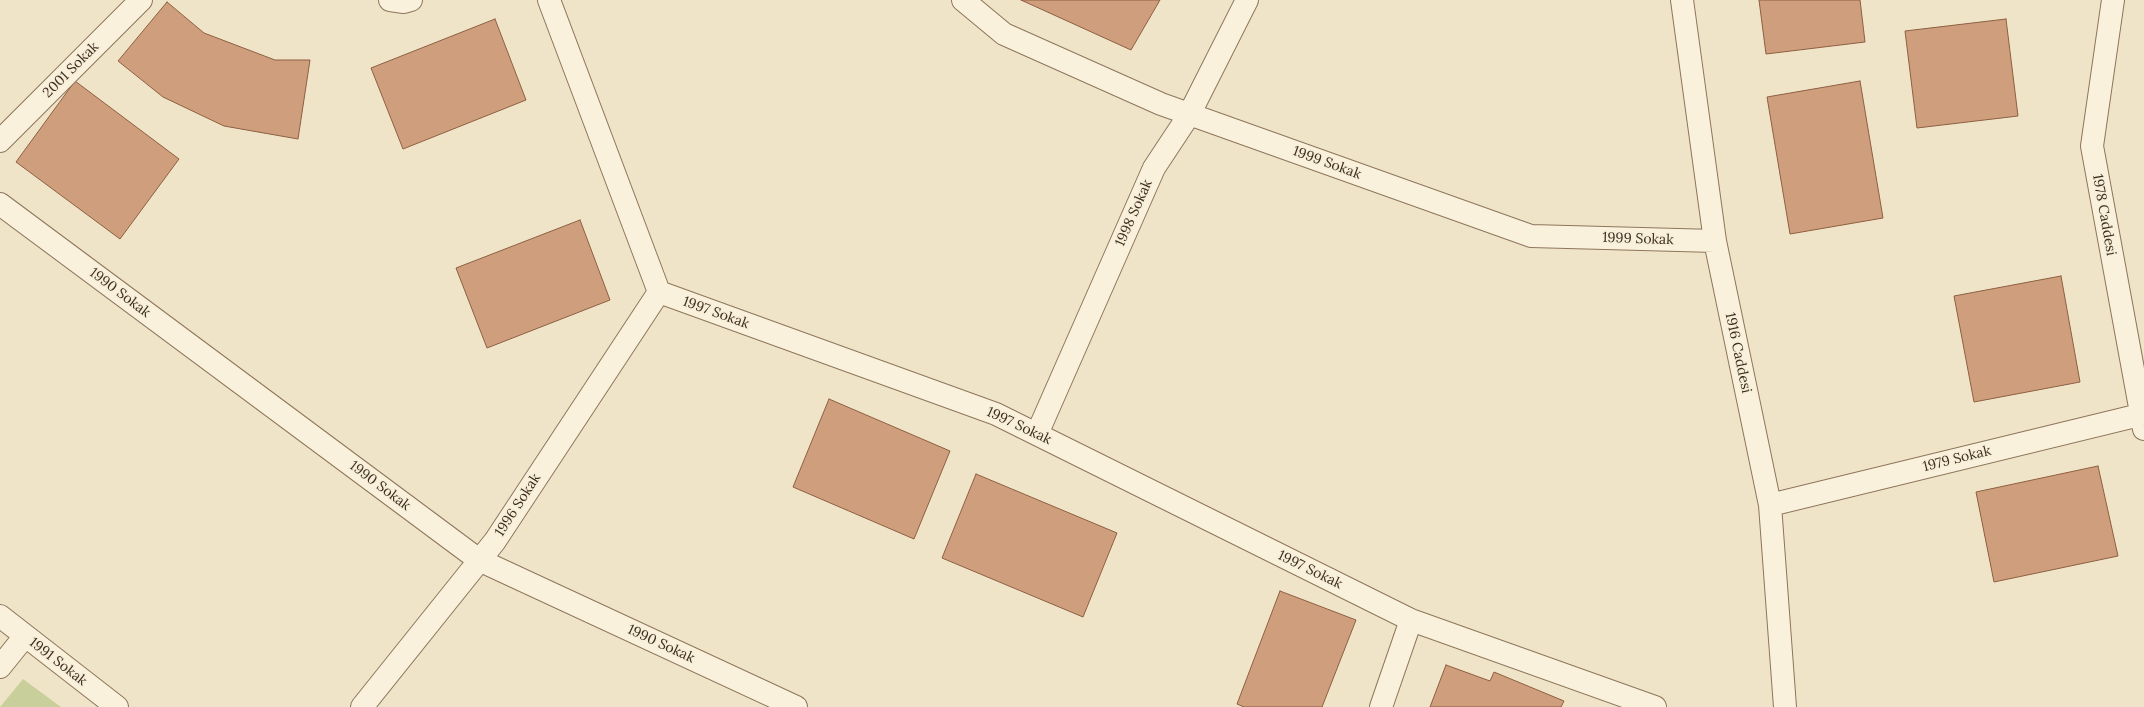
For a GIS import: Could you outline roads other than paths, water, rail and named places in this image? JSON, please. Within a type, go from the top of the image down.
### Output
[{"type":"street","name":"2001 Sokak","points":[[0,141],[141,0]]},
{"type":"street","points":[[390,0],[404,2],[411,0]]},
{"type":"street","points":[[549,0],[659,292]]},
{"type":"street","name":"1998 Sokak","points":[[1037,434],[1154,168],[1189,114],[1247,0]]},
{"type":"street","name":"1916 Caddesi","points":[[1682,0],[1715,241],[1770,505],[1785,707]]},
{"type":"street","name":"1978 Caddesi","points":[[2112,0],[2092,146],[2143,419]]},
{"type":"street","name":"1999 Sokak","points":[[975,4],[1004,34],[1161,104],[1532,236],[1715,241]]},
{"type":"street","name":"1990 Sokak","points":[[0,204],[479,560],[796,707]]},
{"type":"street","name":"1997 Sokak","points":[[659,292],[996,414],[1411,620],[1655,707]]},
{"type":"street","name":"1996 Sokak","points":[[362,707],[495,541],[659,292]]},
{"type":"street","name":"1979 Sokak","points":[[1770,505],[2143,419]]},
{"type":"street","name":"1991 Sokak","points":[[0,616],[117,707]]},
{"type":"street","points":[[1381,707],[1411,620]]},
{"type":"street","points":[[0,667],[25,636]]}]
